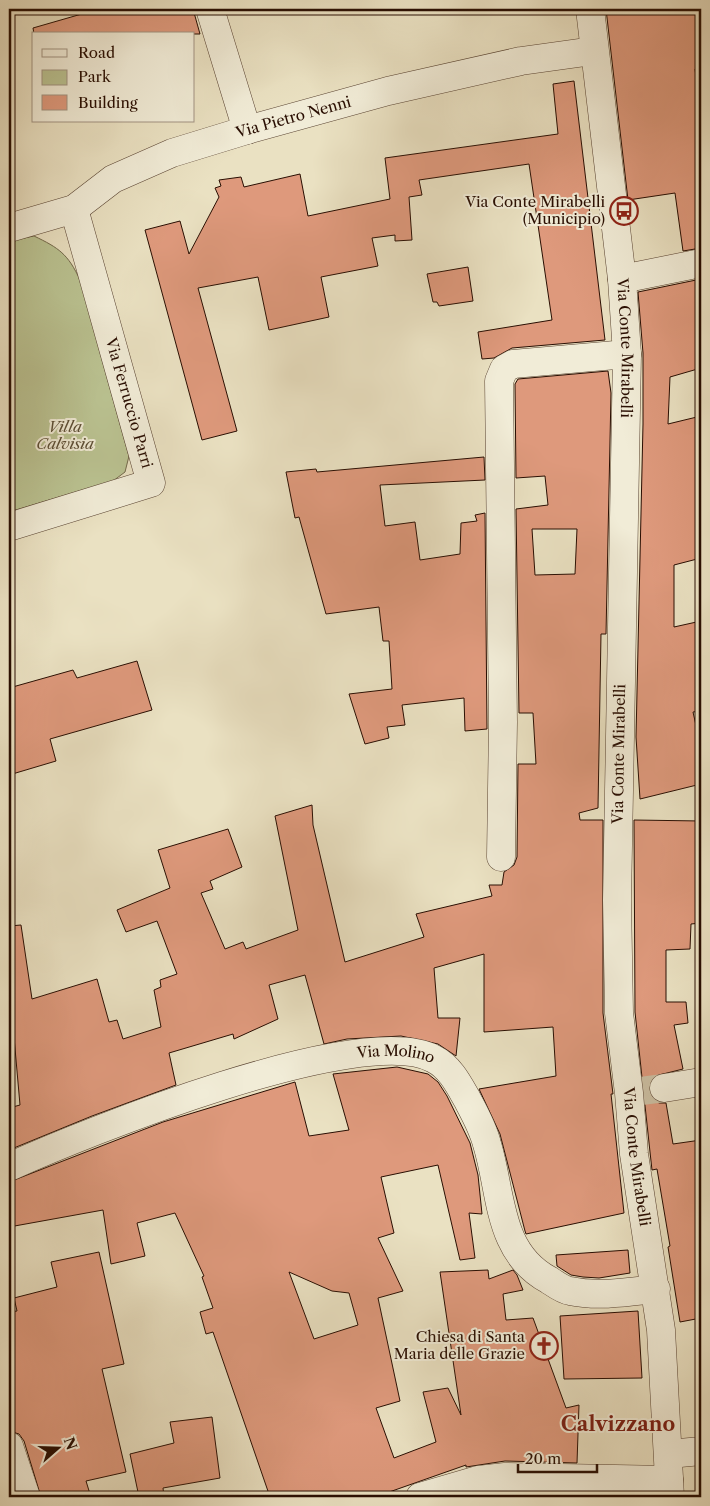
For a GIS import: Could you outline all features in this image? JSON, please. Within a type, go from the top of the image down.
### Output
[{"type":"street","points":[[210,9],[247,130]]},
{"type":"street","name":"Via Conte Mirabelli","points":[[590,9],[593,51],[622,278],[627,354],[617,900],[619,1013],[645,1091],[634,1154],[656,1289],[664,1364],[669,1477]]},
{"type":"street","name":"Via Pietro Nenni","points":[[9,228],[74,209],[113,179],[172,153],[247,130],[407,86],[521,61],[593,51]]},
{"type":"street","name":"Via Ferruccio Parri","points":[[9,527],[151,483],[74,209]]},
{"type":"street","points":[[622,278],[701,263]]},
{"type":"street","points":[[501,857],[503,722],[499,380],[504,369],[513,364],[627,354]]},
{"type":"street","name":"Via Molino","points":[[9,1168],[92,1132],[260,1073],[372,1051],[404,1051],[432,1058],[445,1066],[466,1097],[488,1145],[504,1226],[521,1257],[540,1275],[569,1291],[612,1294],[656,1289]]},
{"type":"street","points":[[645,1091],[701,1082]]},
{"type":"street","points":[[9,1446],[26,1497]]},
{"type":"street","points":[[420,1497],[478,1480],[505,1477],[669,1477],[701,1451]]},
{"type":"green space","name":"Villa Calvisia","points":[[34,236],[62,253],[80,280],[129,456],[125,472],[113,481],[9,512],[9,241]]},
{"type":"building","points":[[99,9],[193,9],[200,34],[195,34],[195,32],[34,32],[33,28]]},
{"type":"building","points":[[606,9],[701,9],[701,68],[695,69],[701,116],[701,248],[683,251],[675,193],[628,200]]},
{"type":"building","points":[[574,81],[605,340],[512,348],[494,358],[482,359],[478,332],[552,320],[529,164],[419,180],[422,195],[409,197],[412,240],[395,241],[395,235],[372,238],[378,266],[321,277],[329,317],[269,330],[258,277],[198,288],[237,431],[202,440],[145,230],[180,221],[189,254],[219,197],[215,188],[221,186],[219,180],[241,177],[244,187],[300,174],[308,216],[390,199],[385,158],[558,134],[553,84]]},
{"type":"building","points":[[468,267],[473,301],[439,306],[437,302],[433,302],[427,274]]},
{"type":"building","points":[[701,279],[701,323],[697,323],[701,368],[670,377],[668,424],[701,416],[701,558],[674,565],[674,627],[701,621],[701,711],[693,712],[701,748],[701,784],[640,799],[636,737],[643,353],[638,292]]},
{"type":"building","points":[[608,371],[611,393],[606,634],[601,634],[598,808],[579,813],[580,820],[603,820],[603,1013],[624,1213],[526,1234],[500,1134],[479,1089],[556,1076],[553,1027],[484,1032],[484,954],[434,968],[438,1018],[460,1018],[456,1056],[438,1044],[401,1036],[347,1039],[324,1044],[305,975],[269,985],[278,1019],[234,1039],[233,1034],[169,1053],[176,1085],[92,1116],[9,1150],[9,1108],[20,1105],[11,1003],[9,1004],[9,926],[21,925],[32,999],[97,979],[109,1022],[117,1020],[123,1039],[161,1027],[154,990],[161,987],[160,980],[177,974],[157,921],[126,932],[117,910],[170,888],[158,850],[228,829],[242,867],[210,881],[213,889],[201,893],[225,949],[243,942],[246,949],[298,930],[275,816],[312,805],[313,825],[345,962],[424,937],[416,914],[492,896],[489,885],[502,885],[504,872],[514,865],[517,857],[518,764],[536,764],[533,713],[519,713],[516,509],[548,505],[545,476],[516,478],[515,384],[518,379]],"holes":[[[532,529],[577,529],[575,574],[535,575]]]},
{"type":"building","points":[[484,457],[485,480],[380,485],[385,526],[415,522],[420,560],[460,554],[461,523],[477,521],[475,515],[485,513],[487,729],[465,731],[464,698],[402,705],[405,725],[387,727],[389,738],[365,744],[349,694],[392,689],[389,641],[383,641],[379,607],[326,614],[299,517],[295,518],[286,472],[316,469],[317,472]]},
{"type":"building","points":[[137,661],[152,710],[50,739],[56,761],[9,775],[9,688],[73,670],[77,678]]},
{"type":"building","points":[[634,820],[701,821],[701,923],[691,924],[690,949],[666,950],[666,1002],[686,1002],[688,1023],[674,1025],[683,1069],[655,1076],[650,1082],[649,1090],[652,1098],[659,1103],[666,1103],[673,1144],[701,1140],[701,1318],[680,1322],[657,1169],[652,1170],[635,1012]]},
{"type":"building","points":[[397,1067],[428,1074],[438,1082],[447,1096],[470,1143],[478,1175],[482,1214],[469,1213],[475,1258],[460,1260],[438,1165],[381,1177],[394,1233],[378,1238],[403,1291],[378,1298],[400,1401],[376,1408],[394,1458],[436,1442],[423,1392],[448,1388],[461,1415],[440,1272],[488,1270],[489,1279],[513,1270],[523,1290],[503,1294],[506,1320],[533,1318],[566,1408],[579,1405],[577,1463],[505,1461],[466,1467],[466,1465],[375,1497],[270,1497],[213,1332],[206,1334],[200,1312],[213,1308],[202,1277],[204,1276],[175,1213],[137,1223],[145,1256],[111,1264],[103,1210],[9,1227],[9,1182],[163,1122],[295,1082],[309,1136],[349,1130],[333,1074]],"holes":[[[289,1272],[332,1291],[349,1293],[358,1325],[314,1339]]]},
{"type":"building","points":[[628,1250],[630,1273],[599,1278],[583,1277],[571,1275],[557,1266],[556,1255]]},
{"type":"building","points":[[99,1252],[124,1364],[102,1369],[126,1472],[86,1481],[90,1494],[86,1495],[86,1497],[41,1497],[24,1441],[19,1434],[9,1431],[9,1312],[17,1311],[14,1298],[57,1287],[51,1262]]},
{"type":"building","points":[[638,1311],[642,1378],[564,1379],[560,1316]]},
{"type":"building","points":[[212,1417],[220,1478],[163,1488],[164,1497],[139,1497],[130,1454],[174,1443],[170,1422]]},
{"type":"building","points":[[506,1493],[577,1494],[577,1497],[475,1497]]},
{"type":"tunnel","points":[[641,1091],[664,1088]]},
{"type":"place","name":"Via Conte Mirabelli (Municipio)","points":[[624,211]]},
{"type":"place","name":"Chiesa di Santa Maria delle Grazie","points":[[544,1346]]},
{"type":"district","name":"Calvizzano","points":[[618,1424]]}]
